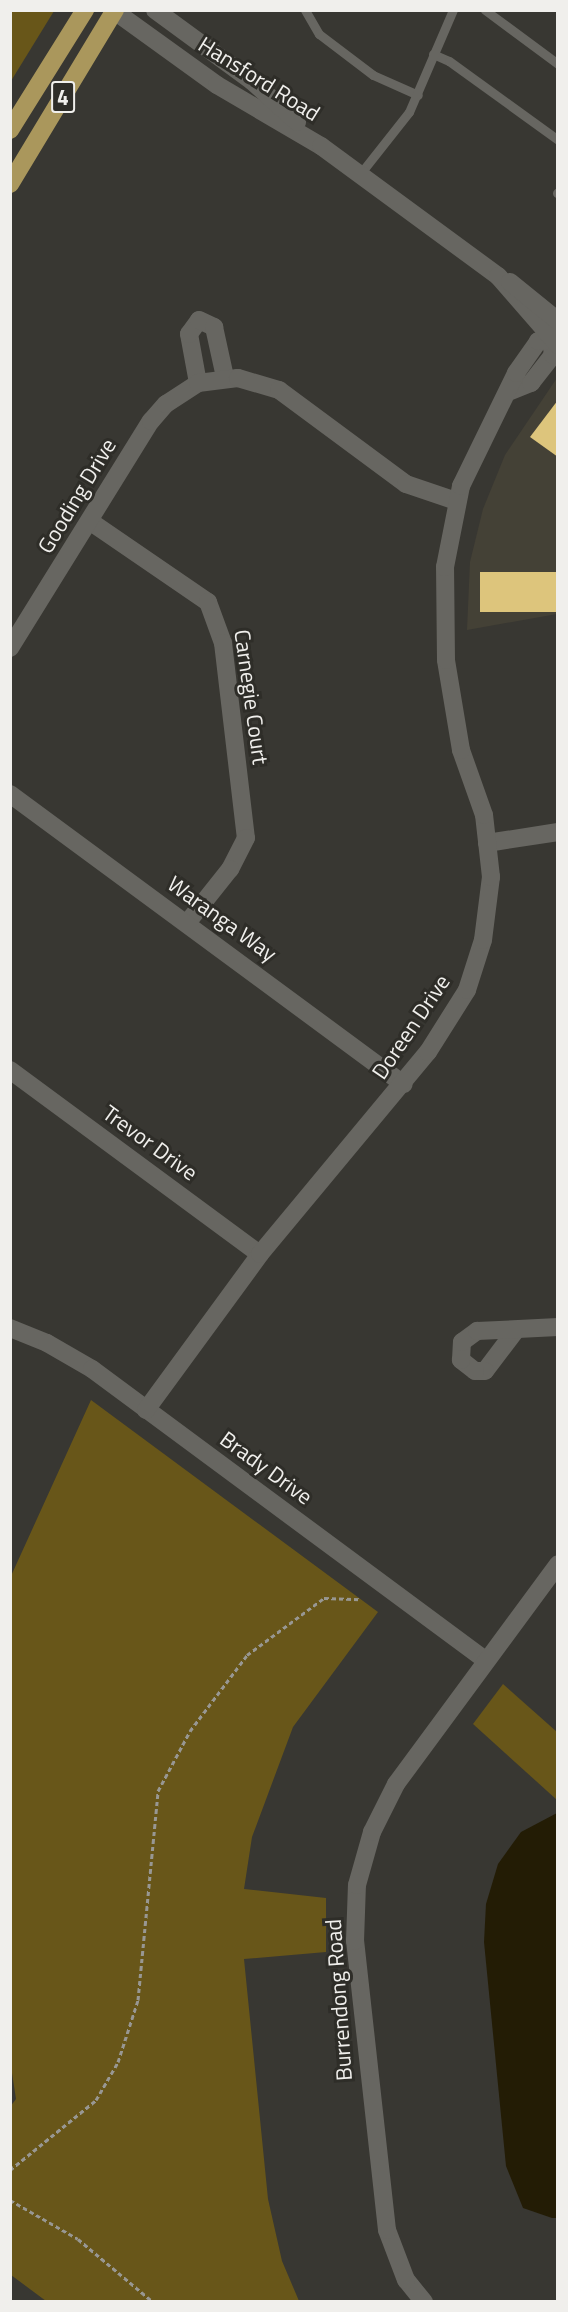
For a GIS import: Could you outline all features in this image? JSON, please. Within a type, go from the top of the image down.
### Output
[{"type":"main road","name":"4","points":[[10,130],[85,10]]},
{"type":"main road","name":"4","points":[[10,184],[114,11]]},
{"type":"street","name":"Hansford Road","points":[[155,10],[252,81],[321,146]]},
{"type":"street","points":[[170,10],[180,27]]},
{"type":"street","name":"Hansford Road","points":[[114,11],[217,85],[321,146],[498,276],[529,293],[558,321]]},
{"type":"street","name":"Hansford Road","points":[[498,276],[555,339]]},
{"type":"street","points":[[198,383],[189,334],[200,320],[214,327],[225,377]]},
{"type":"street","name":"Doreen Drive","points":[[146,1410],[261,1254],[404,1084],[467,990],[483,940],[491,876],[484,815],[461,750],[446,660],[445,567],[456,501],[511,391],[531,383],[553,355],[555,339]]},
{"type":"street","name":"Gooding Drive","points":[[10,648],[91,522],[151,421],[166,404],[198,383],[225,377],[251,379],[279,390],[406,484],[456,501]]},
{"type":"street","name":"Carnegie Court","points":[[91,522],[208,602],[224,643],[246,838],[230,869],[187,923]]},
{"type":"street","name":"Waranga Way","points":[[10,794],[404,1084]]},
{"type":"street","points":[[487,843],[558,832]]},
{"type":"street","name":"Trevor Drive","points":[[10,1070],[261,1254]]},
{"type":"street","points":[[516,1330],[558,1327]]},
{"type":"street","name":"Brady Drive","points":[[10,1328],[65,1352],[485,1660]]},
{"type":"street","name":"Burrendong Road","points":[[424,2301],[406,2280],[387,2230],[355,1941],[357,1885],[372,1832],[396,1784],[485,1660],[551,1586],[558,1564]]},
{"type":"lane","points":[[305,10],[313,28],[374,75],[418,95]]},
{"type":"lane","points":[[360,174],[418,95],[453,10]]},
{"type":"lane","points":[[484,10],[558,64]]},
{"type":"lane","points":[[433,54],[449,61],[558,140]]},
{"type":"path","points":[[10,2170],[96,2100],[118,2062],[138,2000],[158,1791],[190,1731],[247,1656],[324,1598],[360,1599]]},
{"type":"path","points":[[10,2200],[78,2240],[153,2301]]},
{"type":"shaded area","points":[[10,11],[54,11],[11,81]]},
{"type":"shaded area","points":[[557,378],[557,614],[467,630],[470,562],[483,509],[505,455]]},
{"type":"shaded area","points":[[91,1400],[378,1612],[293,1727],[252,1837],[244,1889],[326,1898],[326,1952],[244,1959],[268,2199],[282,2261],[299,2301],[46,2301],[11,2275],[10,2107],[16,2099],[10,2060],[11,1576]]},
{"type":"shaded area","points":[[503,1684],[557,1732],[557,1800],[473,1724]]},
{"type":"shaded area","points":[[557,1813],[558,2218],[552,2218],[523,2208],[506,2166],[484,1942],[486,1904],[498,1864],[521,1832]]},
{"type":"building","points":[[558,400],[558,457],[530,437]]},
{"type":"building","points":[[480,572],[558,572],[558,612],[480,612]]}]
